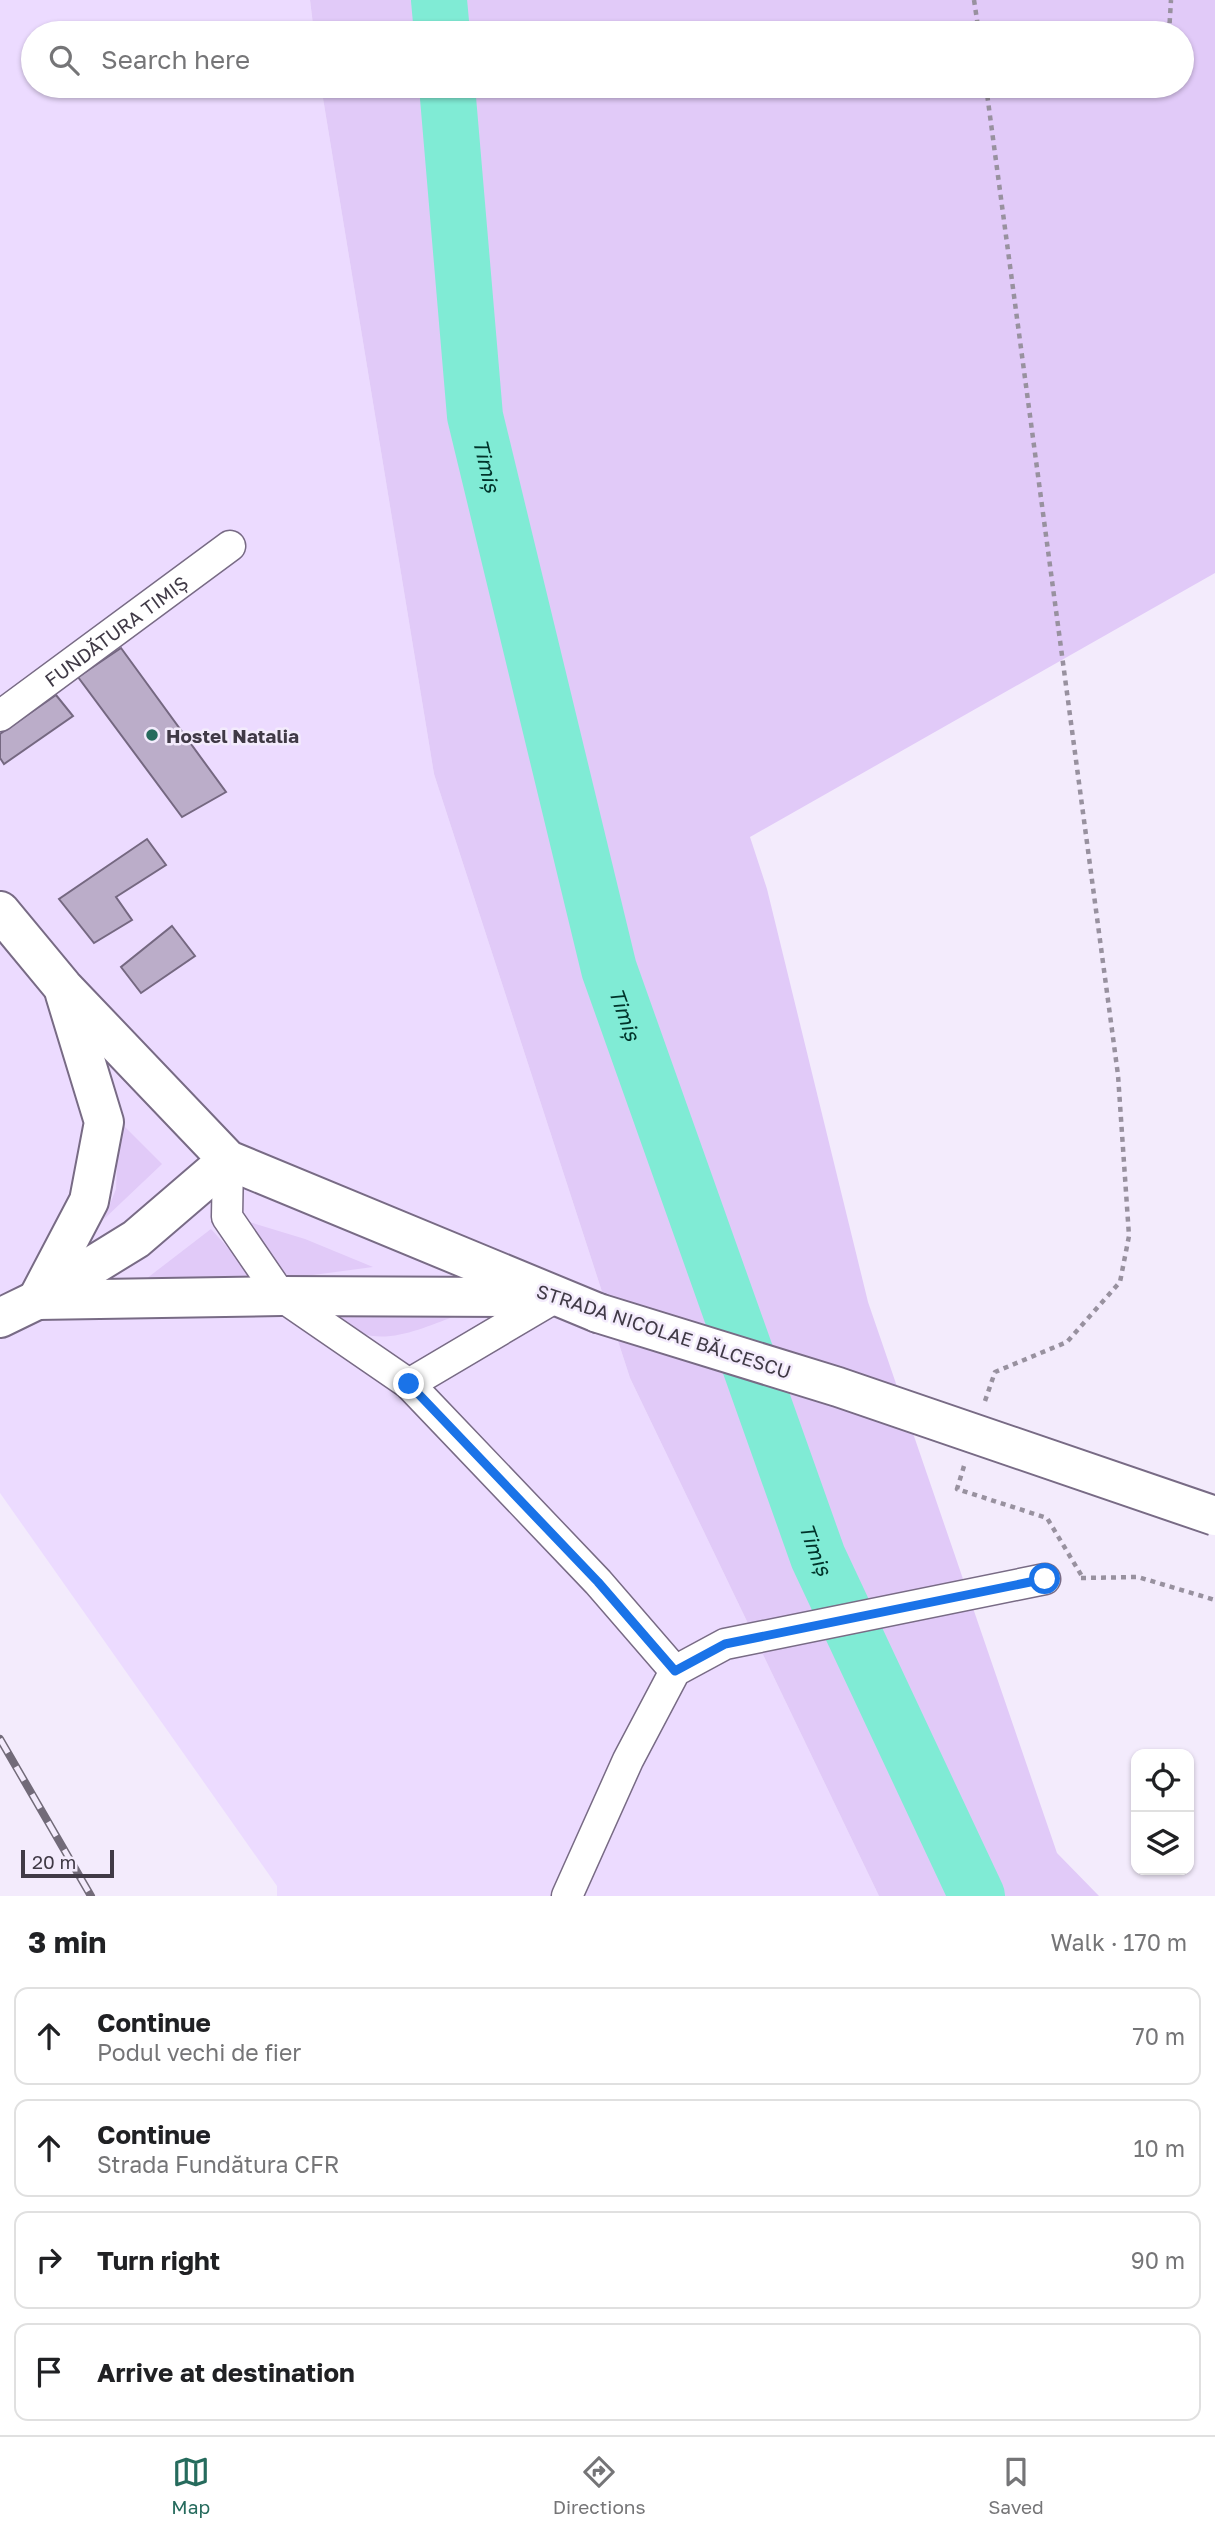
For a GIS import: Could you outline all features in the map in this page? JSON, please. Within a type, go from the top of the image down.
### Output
[{"type":"main road","name":"STRADA NICOLAE BĂLCESCU","points":[[0,911],[63,988],[228,1160],[598,1313],[838,1387],[1215,1516]]},
{"type":"main road","points":[[37,1300],[89,1201],[104,1122],[63,988]]},
{"type":"main road","points":[[0,1318],[37,1300],[136,1239],[228,1160]]},
{"type":"main road","points":[[37,1300],[281,1296],[556,1297]]},
{"type":"street","name":"FUNDĂTURA TIMIȘ","points":[[0,716],[230,546]]},
{"type":"street","points":[[228,1160],[226,1217],[281,1296],[409,1384],[598,1582],[675,1671]]},
{"type":"street","points":[[409,1384],[556,1297]]},
{"type":"street","points":[[567,1896],[628,1760],[675,1671],[725,1644],[1045,1579]]},
{"type":"path","points":[[974,0],[977,21]]},
{"type":"path","points":[[1170,21],[1171,0]]},
{"type":"path","points":[[982,1411],[995,1372],[1067,1342],[1120,1282],[1129,1236],[1118,1075],[988,98]]},
{"type":"path","points":[[965,1463],[957,1489],[1047,1518],[1083,1578]]},
{"type":"path","points":[[1045,1579],[1138,1577],[1215,1600]]},
{"type":"shaded area","points":[[0,0],[310,0],[313,21],[21,21],[21,98],[323,98],[434,774],[630,1378],[879,1896],[277,1896],[277,1886],[0,1493]]},
{"type":"shaded area","points":[[310,0],[1215,0],[1215,573],[750,837],[767,889],[868,1302],[1057,1853],[1099,1896],[879,1896],[630,1378],[434,774],[323,98],[1194,98],[1194,21],[313,21]]},
{"type":"shaded area","points":[[119,1121],[162,1164],[104,1219],[116,1189]]},
{"type":"shaded area","points":[[246,1221],[305,1239],[373,1267],[298,1277],[284,1274]]},
{"type":"shaded area","points":[[211,1229],[254,1277],[146,1279]]},
{"type":"shaded area","points":[[395,1309],[453,1317],[407,1333],[383,1337],[360,1333],[328,1310]]},
{"type":"building","name":"Hostel Natalia","points":[[121,648],[226,792],[182,817],[78,677]]},
{"type":"building","points":[[56,695],[73,716],[4,764],[0,758],[0,734]]},
{"type":"building","points":[[147,839],[166,865],[116,897],[132,920],[94,943],[59,899]]},
{"type":"building","points":[[172,926],[195,956],[141,993],[121,967]]},
{"type":"waterway","name":"Timiș","points":[[439,0],[441,21]]},
{"type":"waterway","name":"Timiș","points":[[448,98],[475,416],[609,969],[818,1557],[977,1896]]},
{"type":"railway","points":[[0,1739],[91,1896]]},
{"type":"place","name":"Hostel Natalia","points":[[152,735]]},
{"type":"route","points":[[409,1384],[598,1582],[675,1671],[725,1644],[1045,1579]]}]
